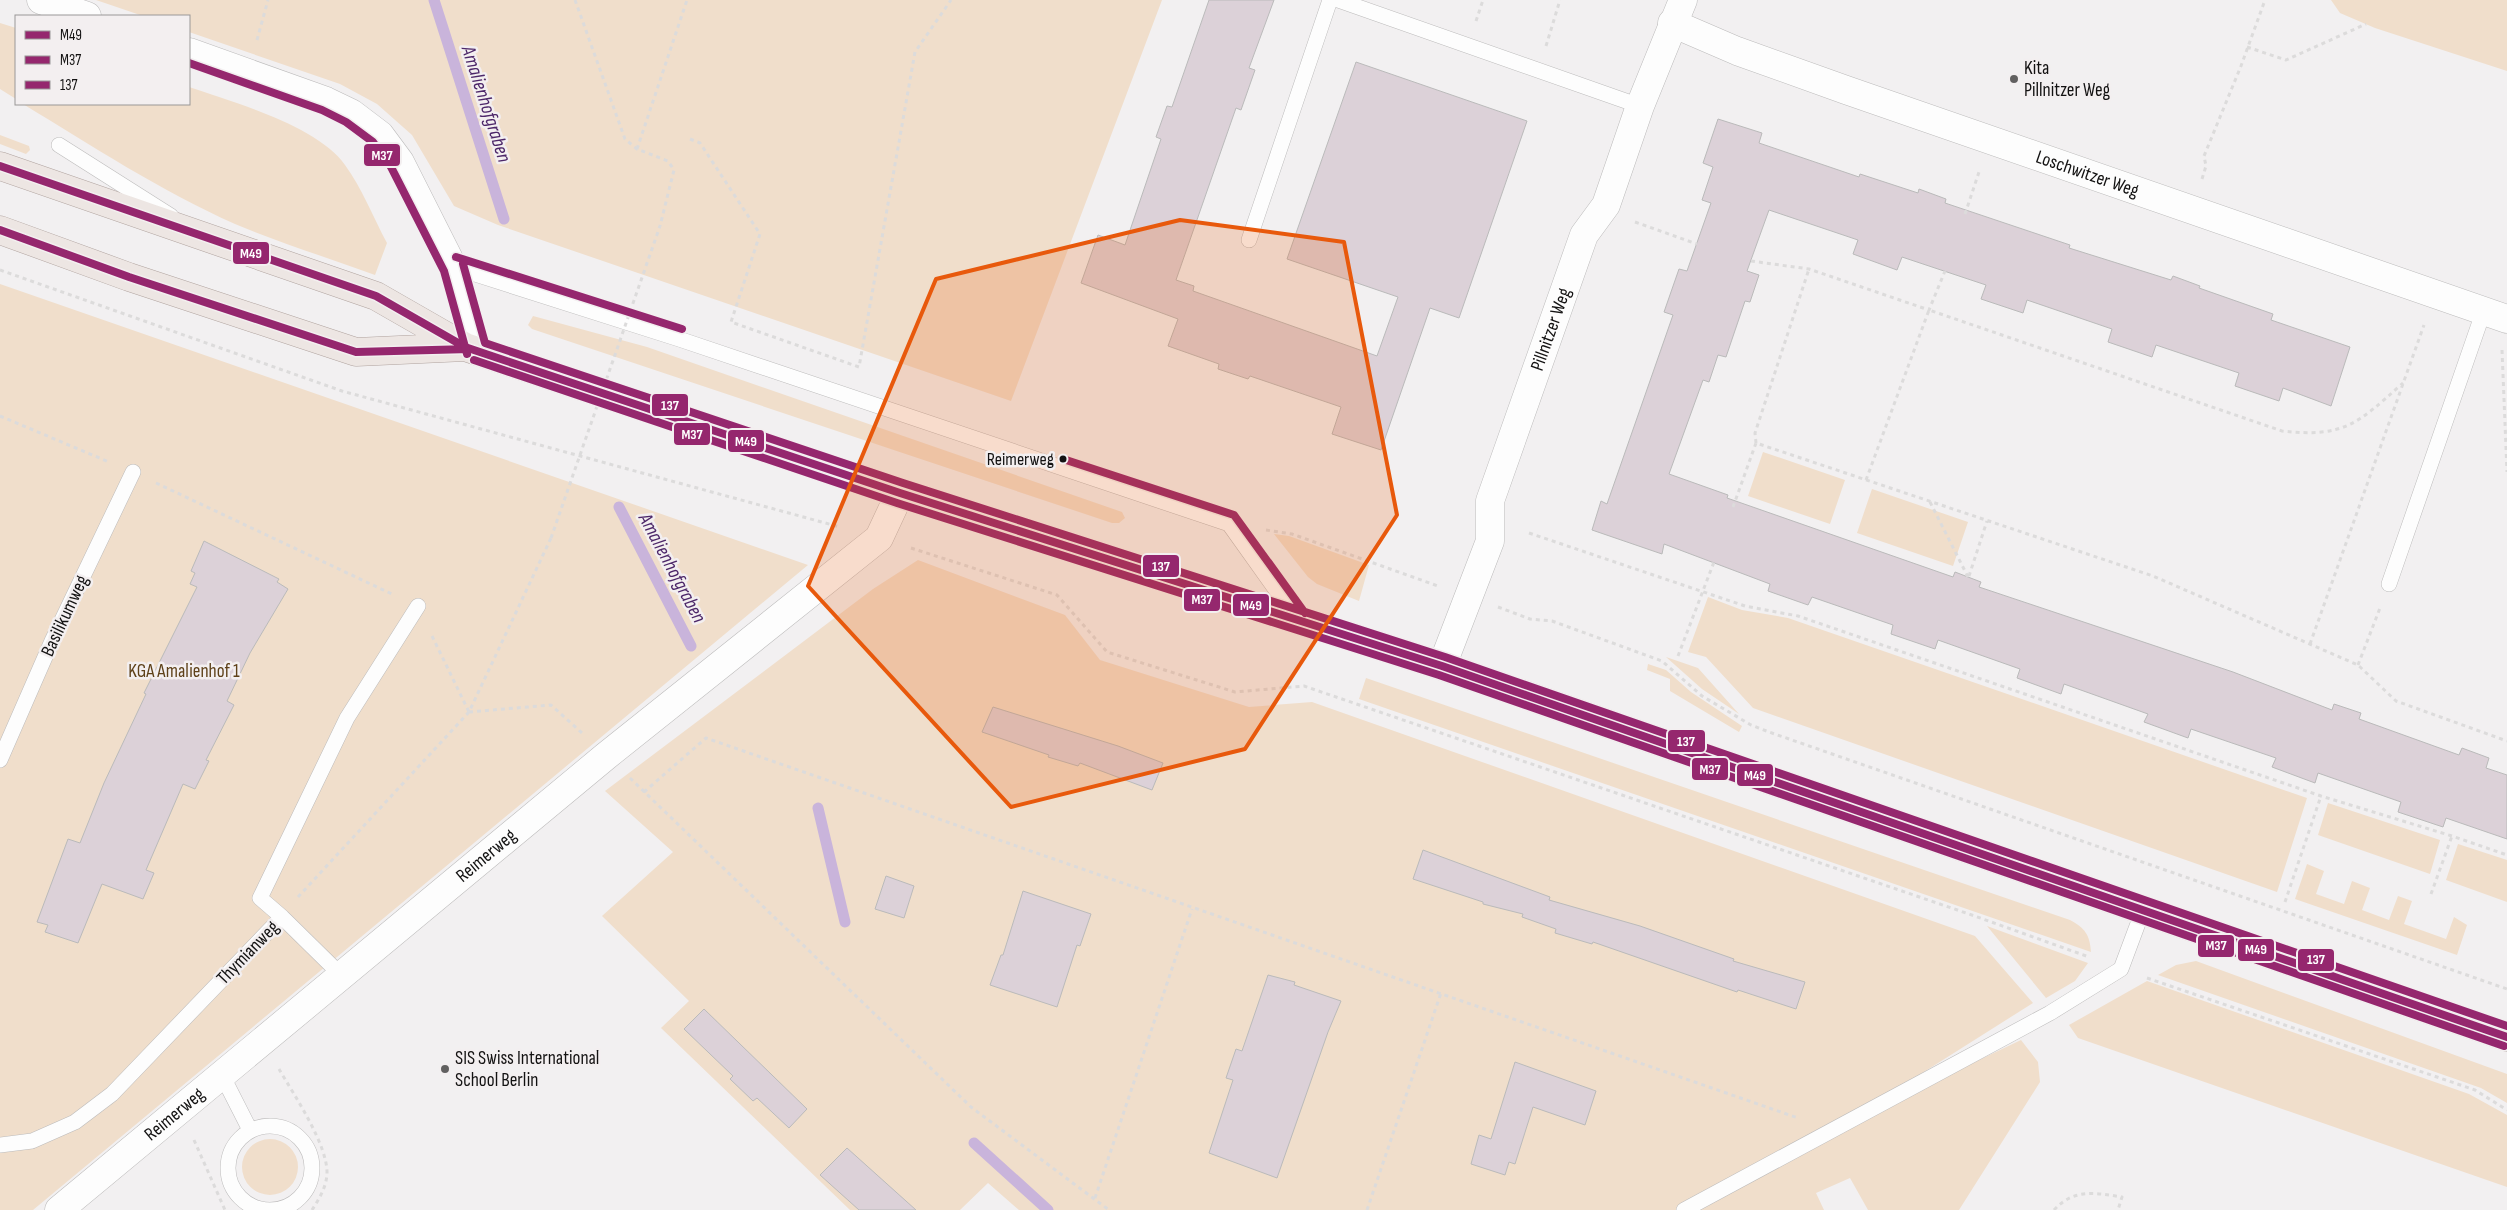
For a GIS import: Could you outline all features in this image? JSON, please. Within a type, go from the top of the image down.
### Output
[{"type":"main road","points":[[0,166],[376,296],[471,349],[900,493],[1442,666],[2507,1037]]},
{"type":"main road","points":[[0,230],[129,276],[356,352],[471,349]]},
{"type":"street","points":[[41,0],[84,15]]},
{"type":"street","name":"Pillnitzer Weg","points":[[1442,666],[1490,541],[1490,501],[1584,235],[1606,205],[1640,106],[1677,12]]},
{"type":"street","name":"Loschwitzer Weg","points":[[1677,12],[1737,51],[2435,294],[2497,324]]},
{"type":"street","points":[[190,52],[326,101],[351,113],[380,135],[400,162],[453,267],[471,349]]},
{"type":"street","name":"Reimerweg","points":[[60,1210],[606,756],[880,538],[900,493]]},
{"type":"lane","points":[[1249,240],[1330,0]]},
{"type":"lane","points":[[1338,0],[1640,106]]},
{"type":"lane","points":[[58,145],[206,238]]},
{"type":"lane","points":[[453,267],[670,336],[1229,524],[1297,619]]},
{"type":"lane","points":[[2389,584],[2497,324]]},
{"type":"lane","name":"Basilikumweg","points":[[0,760],[52,641],[134,472]]},
{"type":"lane","name":"Thymianweg","points":[[0,1146],[32,1141],[75,1122],[112,1094],[282,917],[260,898],[348,718],[418,606]]},
{"type":"lane","points":[[1684,1210],[2050,1013],[2121,969],[2143,910]]},
{"type":"lane","points":[[282,917],[342,976]]},
{"type":"lane","points":[[222,1075],[250,1130]]},
{"type":"lane","points":[[263,1126],[277,1126],[290,1130],[309,1151],[312,1164],[311,1178],[305,1191],[292,1208],[270,1210],[256,1207],[244,1201],[235,1190],[229,1178],[228,1164],[231,1151],[239,1139],[250,1130],[263,1126]]},
{"type":"path","points":[[247,72],[268,0]]},
{"type":"path","points":[[282,917],[311,880],[469,712],[551,538],[660,226],[674,170],[668,161],[637,149],[625,139],[575,0]]},
{"type":"path","points":[[637,149],[687,0]]},
{"type":"path","points":[[690,139],[700,143],[760,234],[731,322],[858,368],[915,52],[951,0]]},
{"type":"path","points":[[1539,71],[1560,0]]},
{"type":"path","points":[[2192,210],[2206,166],[2204,156],[2265,0]]},
{"type":"path","points":[[2247,47],[2286,60],[2366,24]]},
{"type":"path","points":[[1965,214],[1990,140]]},
{"type":"path","points":[[1635,222],[1697,244]]},
{"type":"path","points":[[1751,261],[1809,268],[2282,431],[2325,433],[2344,428],[2367,415],[2403,383]]},
{"type":"path","points":[[1733,507],[1756,443],[1755,432],[1809,268]]},
{"type":"path","points":[[0,270],[342,391],[880,538],[1058,595],[1107,652],[1235,692],[1304,686],[1970,914],[2121,969],[2474,1090],[2507,1110]]},
{"type":"path","points":[[1866,480],[1945,271]]},
{"type":"path","points":[[2310,644],[2435,294]]},
{"type":"path","points":[[2497,324],[2507,472]]},
{"type":"path","points":[[0,416],[134,472],[418,606],[469,712]]},
{"type":"path","points":[[1756,443],[2153,576],[2358,665],[2396,701],[2507,741]]},
{"type":"path","points":[[1930,501],[1968,577],[1988,521]]},
{"type":"path","points":[[1271,531],[1292,534],[1445,588]]},
{"type":"path","points":[[1529,533],[1745,606],[1798,616],[2320,796],[2452,836],[2507,855]]},
{"type":"path","points":[[1678,656],[1714,562]]},
{"type":"path","points":[[2358,665],[2389,584]]},
{"type":"path","points":[[1494,606],[1530,619],[1552,621],[1662,661],[1702,696],[1751,725],[1769,732],[2507,989]]},
{"type":"path","points":[[469,712],[551,705],[589,739]]},
{"type":"path","points":[[644,792],[706,738],[1192,909],[1441,993],[1805,1120],[1827,1133]]},
{"type":"path","points":[[628,776],[971,1107],[1109,1210]]},
{"type":"path","points":[[2285,902],[2320,796]]},
{"type":"path","points":[[2431,894],[2452,836]]},
{"type":"path","points":[[1095,1198],[1192,909]]},
{"type":"path","points":[[1368,1210],[1441,993]]},
{"type":"path","points":[[278,1066],[325,1156],[327,1175],[322,1194],[312,1210]]},
{"type":"path","points":[[193,1138],[226,1210]]},
{"type":"path","points":[[2054,1210],[2064,1198],[2094,1192],[2122,1197],[2118,1210]]},
{"type":"highlighted area","points":[[1180,220],[1344,242],[1397,515],[1245,749],[1011,807],[808,586],[936,279]]},
{"type":"green space","points":[[96,0],[1162,0],[1011,401],[498,225],[454,206],[412,135],[377,104],[340,84],[190,32],[190,15],[140,15]]},
{"type":"green space","points":[[2331,0],[2507,0],[2507,71],[2375,28],[2340,13]]},
{"type":"green space","points":[[0,23],[15,28],[15,98],[0,89]]},
{"type":"green space","points":[[190,87],[251,108],[295,127],[315,138],[332,151],[345,165],[357,183],[387,243],[375,275],[269,238],[235,224],[180,197],[25,105],[190,105]]},
{"type":"green space","points":[[0,135],[29,146],[30,150],[26,154],[0,144]]},
{"type":"green space","name":"KGA Amalienhof 1","points":[[0,284],[808,565],[33,1210],[0,1210]]},
{"type":"green space","points":[[533,316],[647,347],[1122,512],[1125,518],[1119,523],[1112,523],[532,329],[528,325]]},
{"type":"green space","points":[[1763,452],[1845,480],[1830,524],[1748,496]]},
{"type":"green space","points":[[1872,489],[1968,522],[1953,566],[1857,533]]},
{"type":"green space","points":[[1274,534],[1289,536],[1369,565],[1359,601],[1317,584],[1308,577]]},
{"type":"green space","points":[[918,560],[1065,615],[1100,660],[1249,707],[1312,702],[1975,936],[2033,1003],[1832,1130],[2021,1040],[2038,1062],[2040,1082],[1959,1210],[1868,1210],[1850,1178],[1816,1193],[1824,1210],[1019,1210],[988,1183],[960,1210],[850,1210],[661,1028],[689,1001],[602,916],[673,852],[605,791],[873,589]]},
{"type":"green space","points":[[1708,597],[1742,610],[1788,618],[2307,798],[2277,892],[1753,708],[1706,657],[1688,652]]},
{"type":"green space","points":[[1666,657],[1698,668],[1739,714],[1702,689]]},
{"type":"green space","points":[[1648,664],[1666,670],[1691,692],[1742,726],[1739,732],[1670,691],[1670,679],[1647,670]]},
{"type":"green space","points":[[1366,678],[2070,920],[2086,933],[2091,952],[1359,699]]},
{"type":"green space","points":[[2328,803],[2440,840],[2430,874],[2318,835]]},
{"type":"green space","points":[[2458,844],[2507,860],[2507,902],[2446,880]]},
{"type":"green space","points":[[2307,864],[2324,871],[2316,894],[2344,904],[2352,881],[2370,888],[2362,910],[2389,920],[2398,896],[2412,901],[2404,924],[2446,939],[2454,917],[2467,925],[2457,955],[2295,899]]},
{"type":"green space","points":[[1987,926],[2088,963],[2075,981],[2046,998]]},
{"type":"green space","points":[[2196,961],[2507,1074],[2507,1103],[2481,1088],[2158,975],[2176,965]]},
{"type":"green space","points":[[2147,981],[2469,1094],[2507,1115],[2507,1187],[2078,1038],[2069,1025]]},
{"type":"green space","points":[[264,1139],[276,1139],[286,1143],[294,1151],[298,1167],[294,1183],[286,1191],[276,1195],[264,1195],[254,1191],[246,1183],[242,1173],[242,1161],[246,1151],[254,1143]]},
{"type":"building","points":[[1209,0],[1274,0],[1249,68],[1255,70],[1241,110],[1236,108],[1176,280],[1194,286],[1193,291],[1377,356],[1398,297],[1287,259],[1356,62],[1527,121],[1459,318],[1430,308],[1381,450],[1332,434],[1341,407],[1250,376],[1248,379],[1218,369],[1219,364],[1168,346],[1178,319],[1081,283],[1098,235],[1125,245],[1161,139],[1156,137],[1167,106],[1172,107]]},
{"type":"building","points":[[1718,119],[1762,133],[1759,143],[1859,177],[1860,174],[1918,193],[1919,189],[1946,199],[1945,203],[2070,245],[2069,248],[2171,280],[2173,276],[2200,286],[2199,288],[2273,314],[2271,320],[2350,347],[2331,406],[2283,388],[2279,401],[2235,386],[2239,373],[2156,345],[2152,357],[2108,342],[2112,329],[2027,300],[2023,313],[1981,299],[1986,285],[1902,257],[1897,270],[1853,254],[1858,240],[1769,210],[1747,271],[1759,275],[1750,302],[1745,301],[1726,357],[1718,355],[1709,382],[1703,380],[1669,474],[1728,495],[1727,498],[1953,577],[1955,572],[1981,582],[1979,587],[2233,672],[2332,710],[2334,704],[2361,713],[2359,719],[2459,755],[2462,748],[2489,758],[2486,768],[2507,775],[2507,839],[2446,818],[2443,827],[2398,812],[2401,802],[2318,773],[2315,783],[2272,767],[2276,758],[2191,729],[2188,738],[2144,722],[2148,714],[2064,684],[2061,694],[2017,678],[2020,669],[1938,640],[1935,649],[1891,634],[1893,625],[1812,597],[1808,605],[1768,591],[1770,584],[1664,544],[1662,554],[1592,530],[1601,501],[1607,504],[1673,315],[1664,312],[1679,269],[1687,271],[1711,203],[1702,200],[1713,167],[1703,163]]},
{"type":"building","points":[[204,541],[279,579],[277,582],[288,589],[250,653],[227,701],[234,705],[206,760],[209,761],[195,789],[183,784],[146,870],[154,873],[143,899],[102,884],[78,943],[45,932],[48,925],[37,922],[68,839],[80,843],[104,783],[146,694],[144,693],[197,587],[190,584],[195,573],[191,571]]},
{"type":"building","points":[[993,707],[1118,746],[1163,763],[1152,790],[1080,763],[1078,766],[1048,757],[1049,755],[982,732]]},
{"type":"building","points":[[1423,850],[1550,897],[1549,900],[1640,926],[1734,959],[1733,961],[1805,982],[1796,1009],[1738,990],[1737,992],[1593,942],[1592,944],[1555,933],[1556,929],[1522,917],[1523,914],[1483,904],[1483,902],[1413,879]]},
{"type":"building","points":[[886,876],[914,886],[904,918],[875,909]]},
{"type":"building","points":[[1023,891],[1091,914],[1080,946],[1077,945],[1057,1007],[990,985],[1001,955],[1003,955]]},
{"type":"building","points":[[1268,975],[1295,982],[1294,985],[1341,1001],[1328,1032],[1277,1178],[1209,1153],[1233,1080],[1226,1078],[1236,1049],[1242,1051]]},
{"type":"building","points":[[704,1009],[807,1109],[789,1128],[757,1098],[753,1101],[730,1079],[733,1076],[684,1029]]},
{"type":"building","points":[[1515,1062],[1596,1091],[1585,1125],[1533,1107],[1515,1164],[1509,1162],[1505,1175],[1471,1164],[1479,1135],[1491,1139]]},
{"type":"building","points":[[847,1148],[916,1210],[859,1210],[820,1175]]},
{"type":"waterway","name":"Amalienhofgraben","points":[[434,0],[504,219]]},
{"type":"waterway","name":"Amalienhofgraben","points":[[619,507],[691,646]]},
{"type":"waterway","name":"Amalienhofgraben","points":[[818,808],[845,922]]},
{"type":"waterway","name":"Amalienhofgraben","points":[[974,1143],[1048,1210]]},
{"type":"transit line","name":"M37","points":[[190,63],[322,110],[346,122],[373,142],[391,167],[444,271],[467,354]]},
{"type":"transit line","name":"M49","points":[[0,166],[376,296],[465,347],[900,493],[1442,666],[2507,1037]]},
{"type":"transit line","name":"M49","points":[[0,230],[129,277],[356,352],[470,349]]},
{"type":"transit line","name":"137","points":[[456,257],[682,329]]},
{"type":"transit line","name":"137","points":[[463,264],[485,343],[903,483],[1445,657],[2507,1026]]},
{"type":"transit line","name":"M37","points":[[474,360],[897,503],[1439,675],[2504,1046]]},
{"type":"transit line","name":"137","points":[[1063,459],[1234,515],[1305,613]]},
{"type":"place","name":"Kita Pillnitzer Weg","points":[[2014,79]]},
{"type":"place","name":"Reimerweg","points":[[1063,459]]},
{"type":"place","name":"SIS Swiss International School Berlin","points":[[445,1069]]}]
